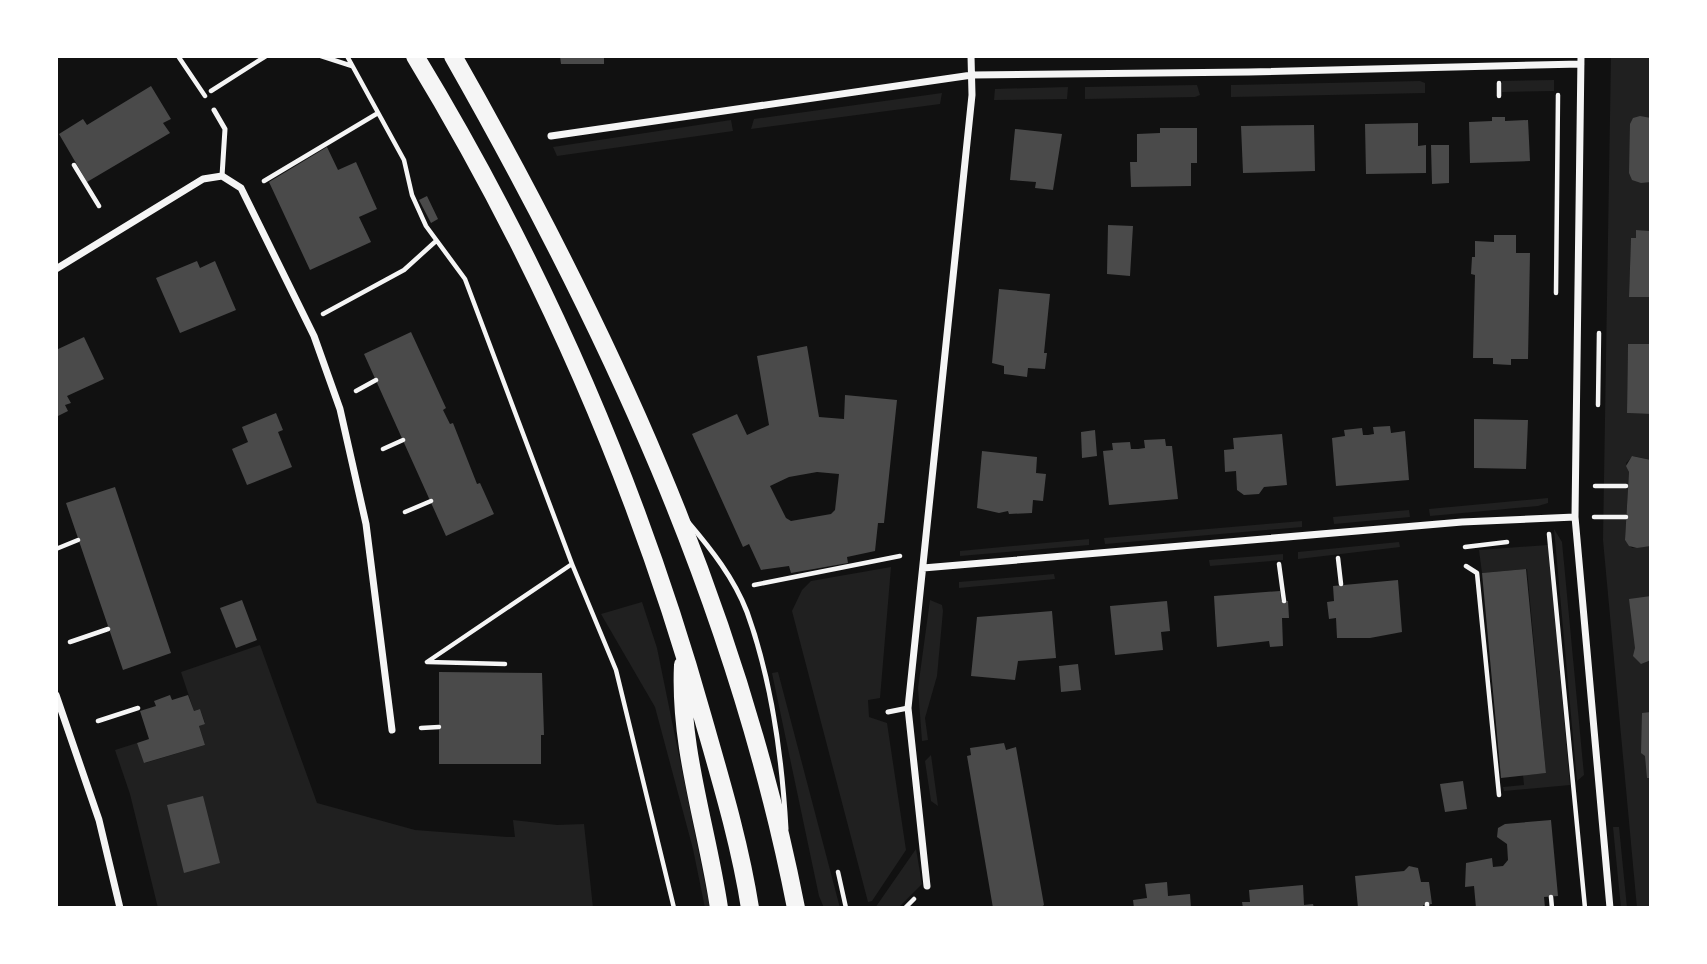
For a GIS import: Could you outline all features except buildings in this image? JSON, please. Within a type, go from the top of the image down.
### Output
[{"type":"main road","points":[[415,56],[488,185],[561,329],[615,459],[684,648],[723,787],[750,908]]},
{"type":"main road","points":[[453,56],[552,236],[654,449],[737,678],[795,900],[804,908]]},
{"type":"main road","points":[[684,648],[681,702],[719,908]]},
{"type":"street","points":[[927,886],[908,708],[972,75],[971,56]]},
{"type":"street","points":[[551,136],[972,75],[1249,72],[1581,60],[1574,517],[1609,908]]},
{"type":"street","points":[[56,269],[195,183],[222,176],[236,183],[244,193],[314,336],[340,409],[366,524],[392,730]]},
{"type":"street","points":[[923,568],[1450,523],[1574,517]]},
{"type":"street","points":[[56,695],[99,820],[120,908]]},
{"type":"lane","points":[[214,110],[225,129],[222,176]]},
{"type":"lane","points":[[678,510],[724,568],[747,612],[778,736],[789,871]]},
{"type":"lane","points":[[888,712],[908,708]]},
{"type":"path","points":[[178,56],[214,110]]},
{"type":"path","points":[[205,95],[266,56]]},
{"type":"path","points":[[321,56],[352,66]]},
{"type":"path","points":[[347,56],[404,160],[412,195],[436,241],[465,279],[572,564],[616,670],[674,908]]},
{"type":"path","points":[[1499,80],[1499,96]]},
{"type":"path","points":[[264,181],[378,113]]},
{"type":"path","points":[[74,165],[99,206]]},
{"type":"path","points":[[323,314],[404,270],[436,241]]},
{"type":"path","points":[[356,391],[376,380]]},
{"type":"path","points":[[383,449],[403,440]]},
{"type":"path","points":[[1595,486],[1626,486]]},
{"type":"path","points":[[405,512],[431,501]]},
{"type":"path","points":[[1594,517],[1626,517]]},
{"type":"path","points":[[1536,540],[1549,539],[1585,908]]},
{"type":"path","points":[[56,548],[78,540]]},
{"type":"path","points":[[1465,547],[1510,541]]},
{"type":"path","points":[[754,585],[900,556]]},
{"type":"path","points":[[1338,558],[1341,584]]},
{"type":"path","points":[[505,664],[427,662],[572,564]]},
{"type":"path","points":[[1279,564],[1284,601]]},
{"type":"path","points":[[1466,566],[1477,573],[1483,609],[1499,795]]},
{"type":"path","points":[[70,642],[108,629]]},
{"type":"path","points":[[98,722],[138,708]]},
{"type":"path","points":[[421,728],[439,727]]},
{"type":"path","points":[[838,872],[846,908]]},
{"type":"path","points":[[1551,897],[1552,908]]},
{"type":"shaded area","points":[[1611,56],[1651,56],[1651,231],[1636,230],[1636,238],[1631,238],[1629,296],[1651,297],[1651,344],[1628,344],[1627,413],[1651,414],[1651,460],[1633,456],[1626,463],[1629,472],[1625,540],[1632,548],[1651,546],[1651,908],[1637,908],[1603,540]]},
{"type":"shaded area","points":[[1554,80],[1554,91],[1502,92],[1502,81]]},
{"type":"shaded area","points":[[1425,83],[1425,93],[1231,97],[1231,85]]},
{"type":"shaded area","points":[[1197,85],[1200,95],[1195,97],[1085,99],[1085,87]]},
{"type":"shaded area","points":[[1068,87],[1067,99],[994,100],[995,89]]},
{"type":"shaded area","points":[[942,93],[940,104],[751,129],[754,119]]},
{"type":"shaded area","points":[[731,120],[733,131],[557,156],[553,147]]},
{"type":"shaded area","points":[[1548,498],[1548,503],[1538,506],[1430,516],[1429,509]]},
{"type":"shaded area","points":[[1409,510],[1410,517],[1334,524],[1333,517]]},
{"type":"shaded area","points":[[1302,521],[1302,527],[1105,544],[1104,538]]},
{"type":"shaded area","points":[[1554,529],[1562,542],[1584,775],[1577,781]]},
{"type":"shaded area","points":[[1089,539],[1089,545],[960,556],[960,551]]},
{"type":"shaded area","points":[[1399,542],[1400,547],[1298,559],[1298,552]]},
{"type":"shaded area","points":[[1548,545],[1570,785],[1504,791],[1503,787],[1524,785],[1523,775],[1546,773],[1527,569],[1482,573],[1479,550]]},
{"type":"shaded area","points":[[1283,554],[1283,560],[1210,566],[1209,560]]},
{"type":"shaded area","points":[[891,567],[880,698],[868,700],[869,717],[887,723],[906,850],[872,901],[868,902],[792,611],[802,590],[811,581]]},
{"type":"shaded area","points":[[1054,574],[1055,579],[959,588],[959,582]]},
{"type":"shaded area","points":[[930,600],[942,605],[943,611],[937,676],[925,718],[928,740],[922,741],[918,688]]},
{"type":"shaded area","points":[[642,602],[657,648],[710,908],[705,908],[693,849],[655,707],[601,614]]},
{"type":"shaded area","points":[[260,645],[317,803],[415,830],[515,837],[513,820],[557,825],[584,824],[593,908],[158,908],[130,794],[115,750],[137,743],[145,763],[205,745],[199,726],[205,723],[200,709],[194,711],[181,672]]},
{"type":"shaded area","points":[[778,672],[840,908],[824,908],[819,896],[772,673]]},
{"type":"shaded area","points":[[931,755],[938,806],[931,801],[925,761]]},
{"type":"shaded area","points":[[1613,827],[1619,827],[1627,908],[1621,908]]},
{"type":"shaded area","points":[[916,849],[922,884],[898,908],[875,908]]}]
